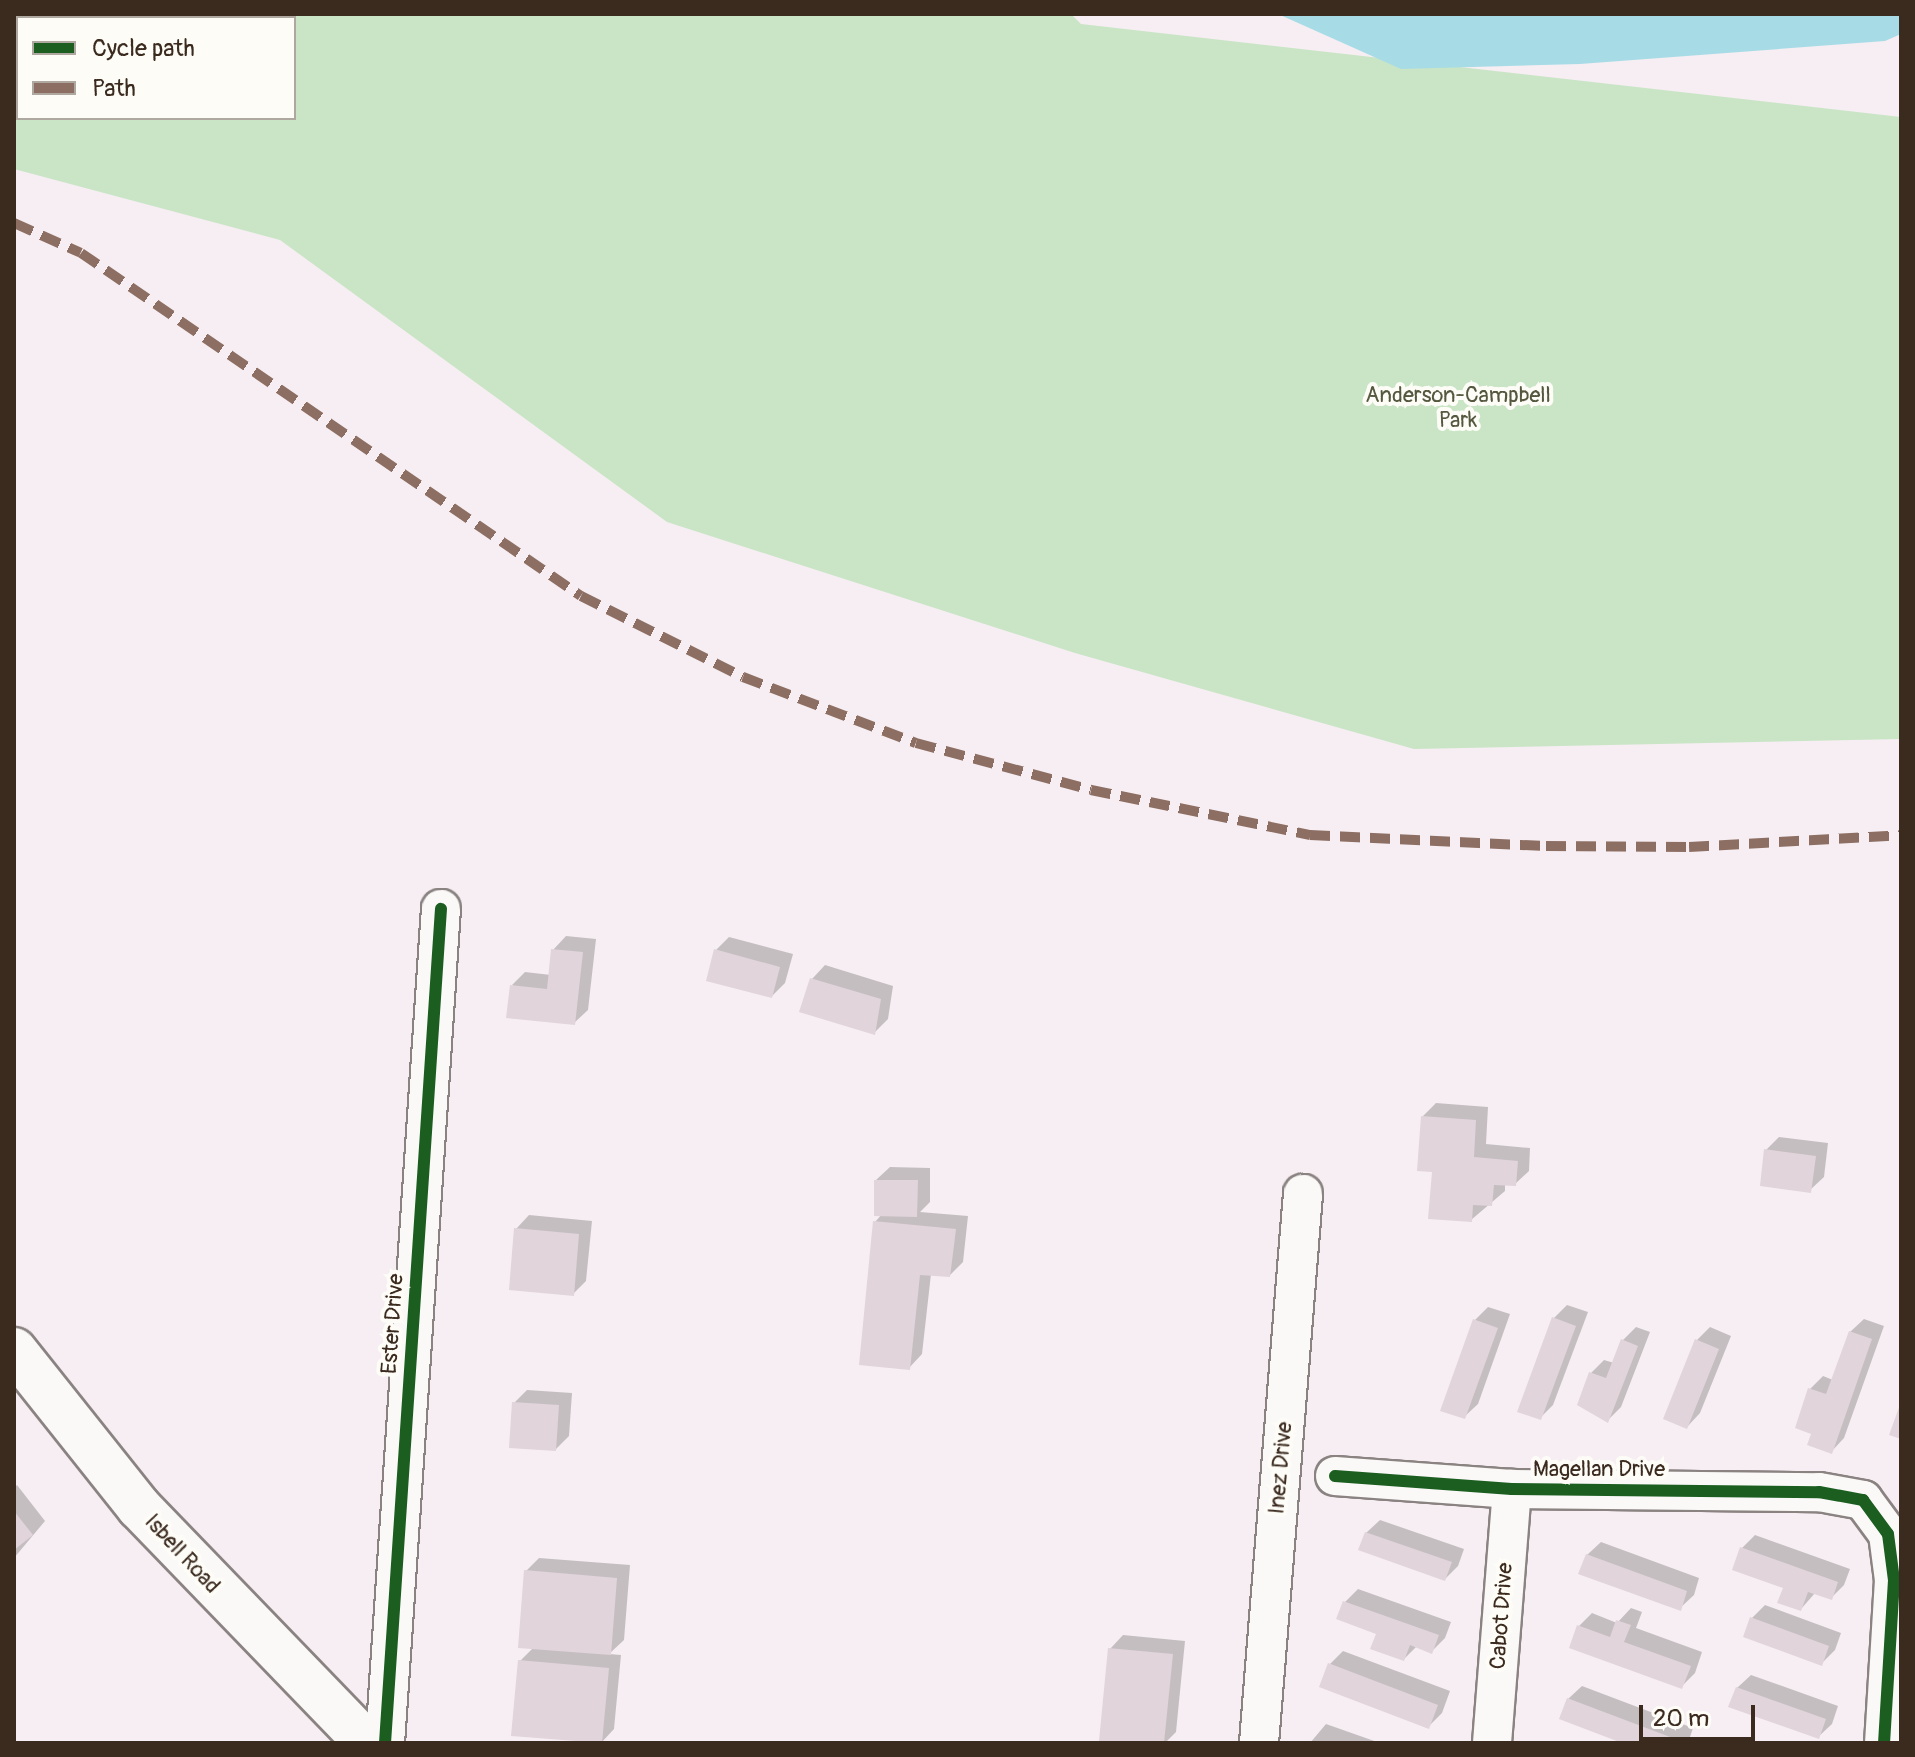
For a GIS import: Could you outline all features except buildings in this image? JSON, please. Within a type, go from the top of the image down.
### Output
[{"type":"street","name":"Ester Drive","points":[[385,1743],[441,909]]},
{"type":"street","name":"Inez Drive","points":[[1259,1743],[1303,1194]]},
{"type":"street","name":"Isbell Road","points":[[14,1350],[139,1507],[367,1743]]},
{"type":"street","name":"Magellan Drive","points":[[1335,1476],[1512,1489],[1819,1492],[1863,1500],[1888,1534],[1894,1580],[1884,1743]]},
{"type":"street","name":"Cabot Drive","points":[[1492,1743],[1512,1489]]},
{"type":"green space","name":"Anderson-Campbell Park","points":[[14,14],[1071,14],[1081,24],[1901,117],[1901,739],[1414,749],[1075,653],[667,522],[280,240],[14,169]]},
{"type":"water","points":[[1278,14],[1901,14],[1901,34],[1885,41],[1580,64],[1401,69]]},
{"type":"marked path","points":[[14,223],[81,253],[581,596],[743,677],[916,743],[1091,790],[1310,835],[1546,846],[1689,847],[1901,835]]},
{"type":"cycle path","points":[[385,1743],[441,909]]},
{"type":"cycle path","points":[[1335,1476],[1512,1489],[1819,1492],[1863,1500],[1888,1534],[1894,1580],[1884,1743]]}]
